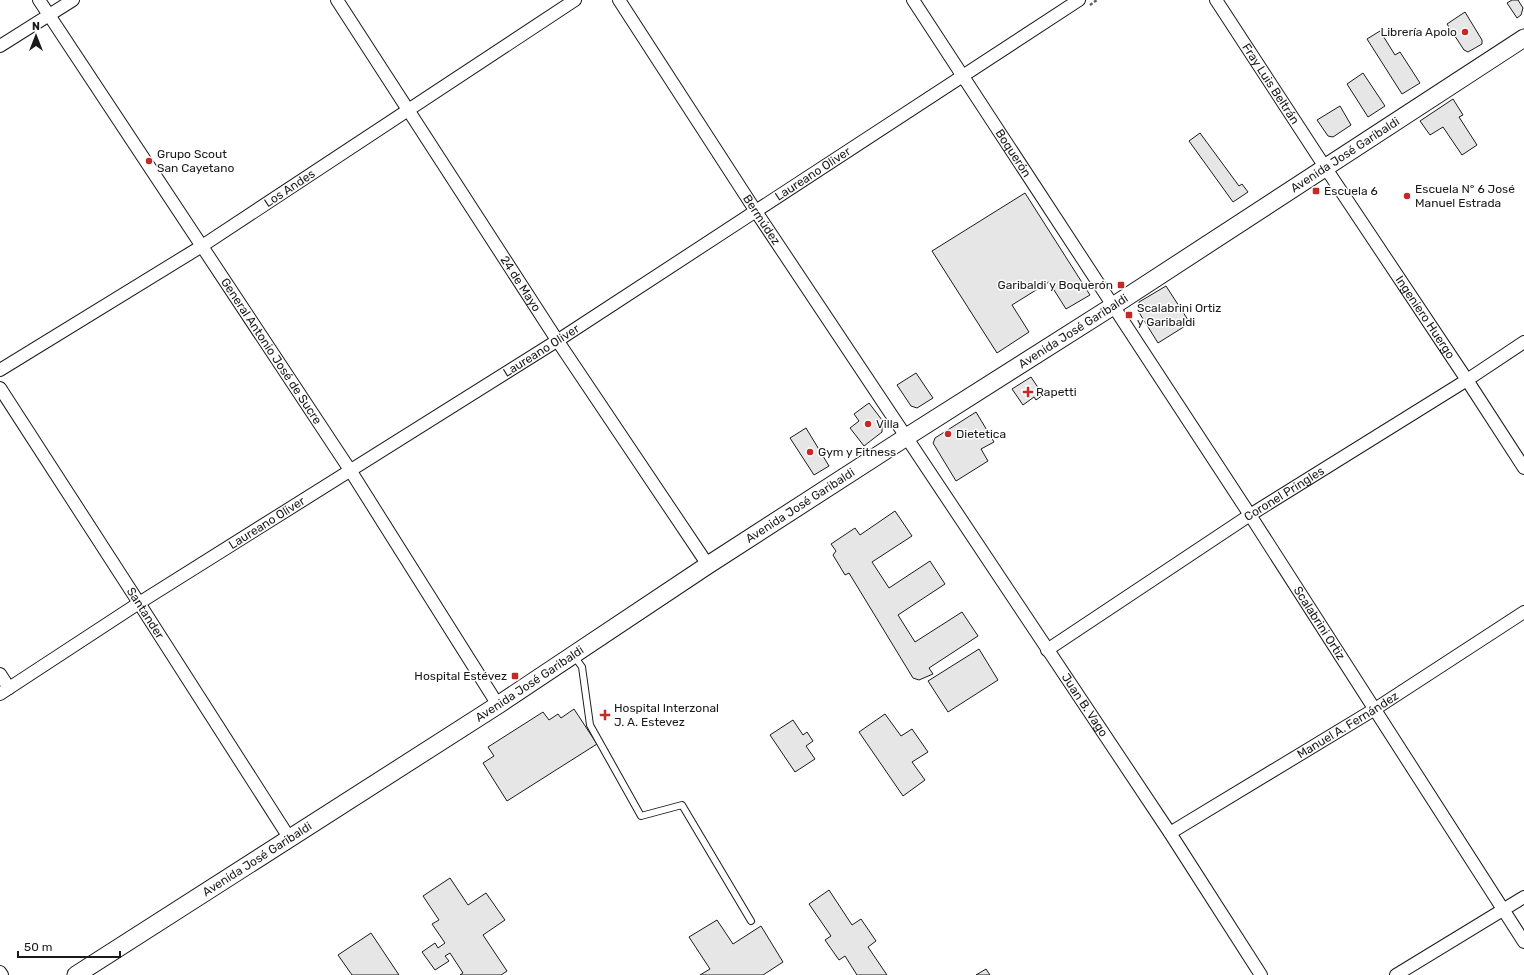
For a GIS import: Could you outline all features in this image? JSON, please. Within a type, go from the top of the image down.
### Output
[{"type":"main road","name":"Avenida José Garibaldi","points":[[76,975],[498,705],[708,565],[1113,306],[1524,38]]},
{"type":"street","name":"General Antonio José de Sucre","points":[[39,0],[350,470],[498,705]]},
{"type":"street","points":[[0,46],[73,0]]},
{"type":"street","name":"24 de Mayo","points":[[337,0],[558,340],[708,565]]},
{"type":"street","name":"Los Andes","points":[[0,370],[202,246],[575,0]]},
{"type":"street","name":"Bermúdez","points":[[619,0],[905,438]]},
{"type":"street","name":"Boquerón","points":[[913,0],[1113,306]]},
{"type":"street","name":"Fray Luis Beltrán","points":[[1216,0],[1325,167]]},
{"type":"street","name":"Laureano Oliver","points":[[5,691],[139,603],[558,340],[962,76],[1081,4]]},
{"type":"street","name":"Ingeniero Huergo","points":[[1325,167],[1524,468]]},
{"type":"street","name":"Scalabrini Ortiz","points":[[1113,306],[1250,515],[1524,942]]},
{"type":"street","name":"Coronel Pringles","points":[[1047,650],[1250,515],[1467,380],[1524,342]]},
{"type":"street","name":"Santander","points":[[0,388],[290,839]]},
{"type":"street","name":"Juan B. Vago","points":[[905,438],[1170,834],[1261,975]]},
{"type":"street","name":"Manuel A. Fernández","points":[[1170,834],[1375,709],[1524,612]]},
{"type":"street","points":[[0,674],[5,691]]},
{"type":"street","points":[[1396,975],[1524,897]]},
{"type":"lane","points":[[574,655],[582,667],[590,725],[642,816],[682,805],[751,921]]},
{"type":"path","points":[[1081,4],[1097,0]]},
{"type":"building","points":[[1512,0],[1518,0],[1523,8],[1521,15],[1517,18],[1507,3]]},
{"type":"building","name":"Librería Apolo","points":[[1465,12],[1482,40],[1482,44],[1468,52],[1464,50],[1447,24]]},
{"type":"building","points":[[1380,31],[1395,55],[1400,52],[1420,83],[1402,94],[1367,39]]},
{"type":"building","points":[[1363,73],[1385,106],[1368,117],[1347,84]]},
{"type":"building","points":[[1453,99],[1463,115],[1459,117],[1477,145],[1462,155],[1443,127],[1430,135],[1420,121]]},
{"type":"building","points":[[1340,106],[1351,125],[1333,137],[1328,136],[1317,120]]},
{"type":"building","points":[[1200,133],[1239,186],[1242,184],[1248,192],[1233,202],[1189,141]]},
{"type":"building","points":[[1025,193],[1090,295],[1066,309],[1049,282],[1012,305],[1029,332],[997,353],[932,251]]},
{"type":"building","points":[[1166,286],[1190,323],[1158,343],[1140,314],[1139,302]]},
{"type":"building","points":[[916,373],[933,398],[917,408],[911,406],[897,385]]},
{"type":"building","name":"Rapetti","points":[[1031,377],[1043,395],[1036,400],[1034,397],[1023,405],[1012,389]]},
{"type":"building","name":"Villa","points":[[869,403],[882,420],[882,432],[864,446],[850,428],[859,421],[854,414]]},
{"type":"building","points":[[976,412],[994,442],[981,449],[988,461],[956,481],[933,443],[935,438]]},
{"type":"building","name":"Gym y Fitness","points":[[806,428],[829,466],[814,475],[790,438]]},
{"type":"building","points":[[895,511],[912,536],[872,562],[889,588],[930,561],[945,584],[898,615],[915,642],[962,612],[978,636],[929,668],[933,674],[919,680],[913,678],[849,573],[845,575],[833,555],[836,551],[831,544],[855,528],[860,535]]},
{"type":"building","points":[[979,649],[998,680],[948,712],[928,681]]},
{"type":"building","points":[[574,709],[597,744],[507,801],[483,763],[494,756],[488,747],[543,712],[549,720],[558,714],[561,718]]},
{"type":"building","points":[[885,714],[901,736],[912,729],[928,752],[912,762],[925,780],[903,796],[859,732]]},
{"type":"building","points":[[793,720],[803,735],[807,732],[813,741],[806,746],[815,759],[795,772],[770,735]]},
{"type":"building","points":[[450,878],[468,905],[486,893],[505,920],[483,935],[507,971],[501,975],[460,975],[463,973],[450,953],[445,956],[449,961],[435,970],[422,952],[435,943],[438,948],[445,943],[432,924],[439,920],[423,896]]},
{"type":"building","points":[[829,890],[852,925],[861,919],[876,941],[868,947],[887,975],[857,975],[845,956],[839,960],[825,940],[831,936],[809,904]]},
{"type":"building","points":[[717,920],[733,944],[761,926],[783,962],[763,975],[700,975],[710,969],[689,937]]},
{"type":"building","points":[[371,933],[399,975],[352,975],[338,955]]},
{"type":"building","points":[[986,969],[990,975],[976,975]]},
{"type":"place","name":"Librería Apolo","points":[[1465,32]]},
{"type":"place","name":"Grupo Scout San Cayetano","points":[[149,161]]},
{"type":"place","name":"Escuela 6","points":[[1316,191]]},
{"type":"place","name":"Escuela N° 6 José Manuel Estrada","points":[[1407,196]]},
{"type":"place","name":"Garibaldi y Boquerón","points":[[1121,285]]},
{"type":"place","name":"Scalabrini Ortiz y Garibaldi","points":[[1129,315]]},
{"type":"place","name":"Rapetti","points":[[1028,392]]},
{"type":"place","name":"Villa","points":[[868,424]]},
{"type":"place","name":"Dietetica","points":[[948,434]]},
{"type":"place","name":"Gym y Fitness","points":[[810,452]]},
{"type":"place","name":"Hospital Estévez","points":[[515,676]]},
{"type":"place","name":"Hospital Interzonal J. A. Estevez","points":[[605,715]]}]
